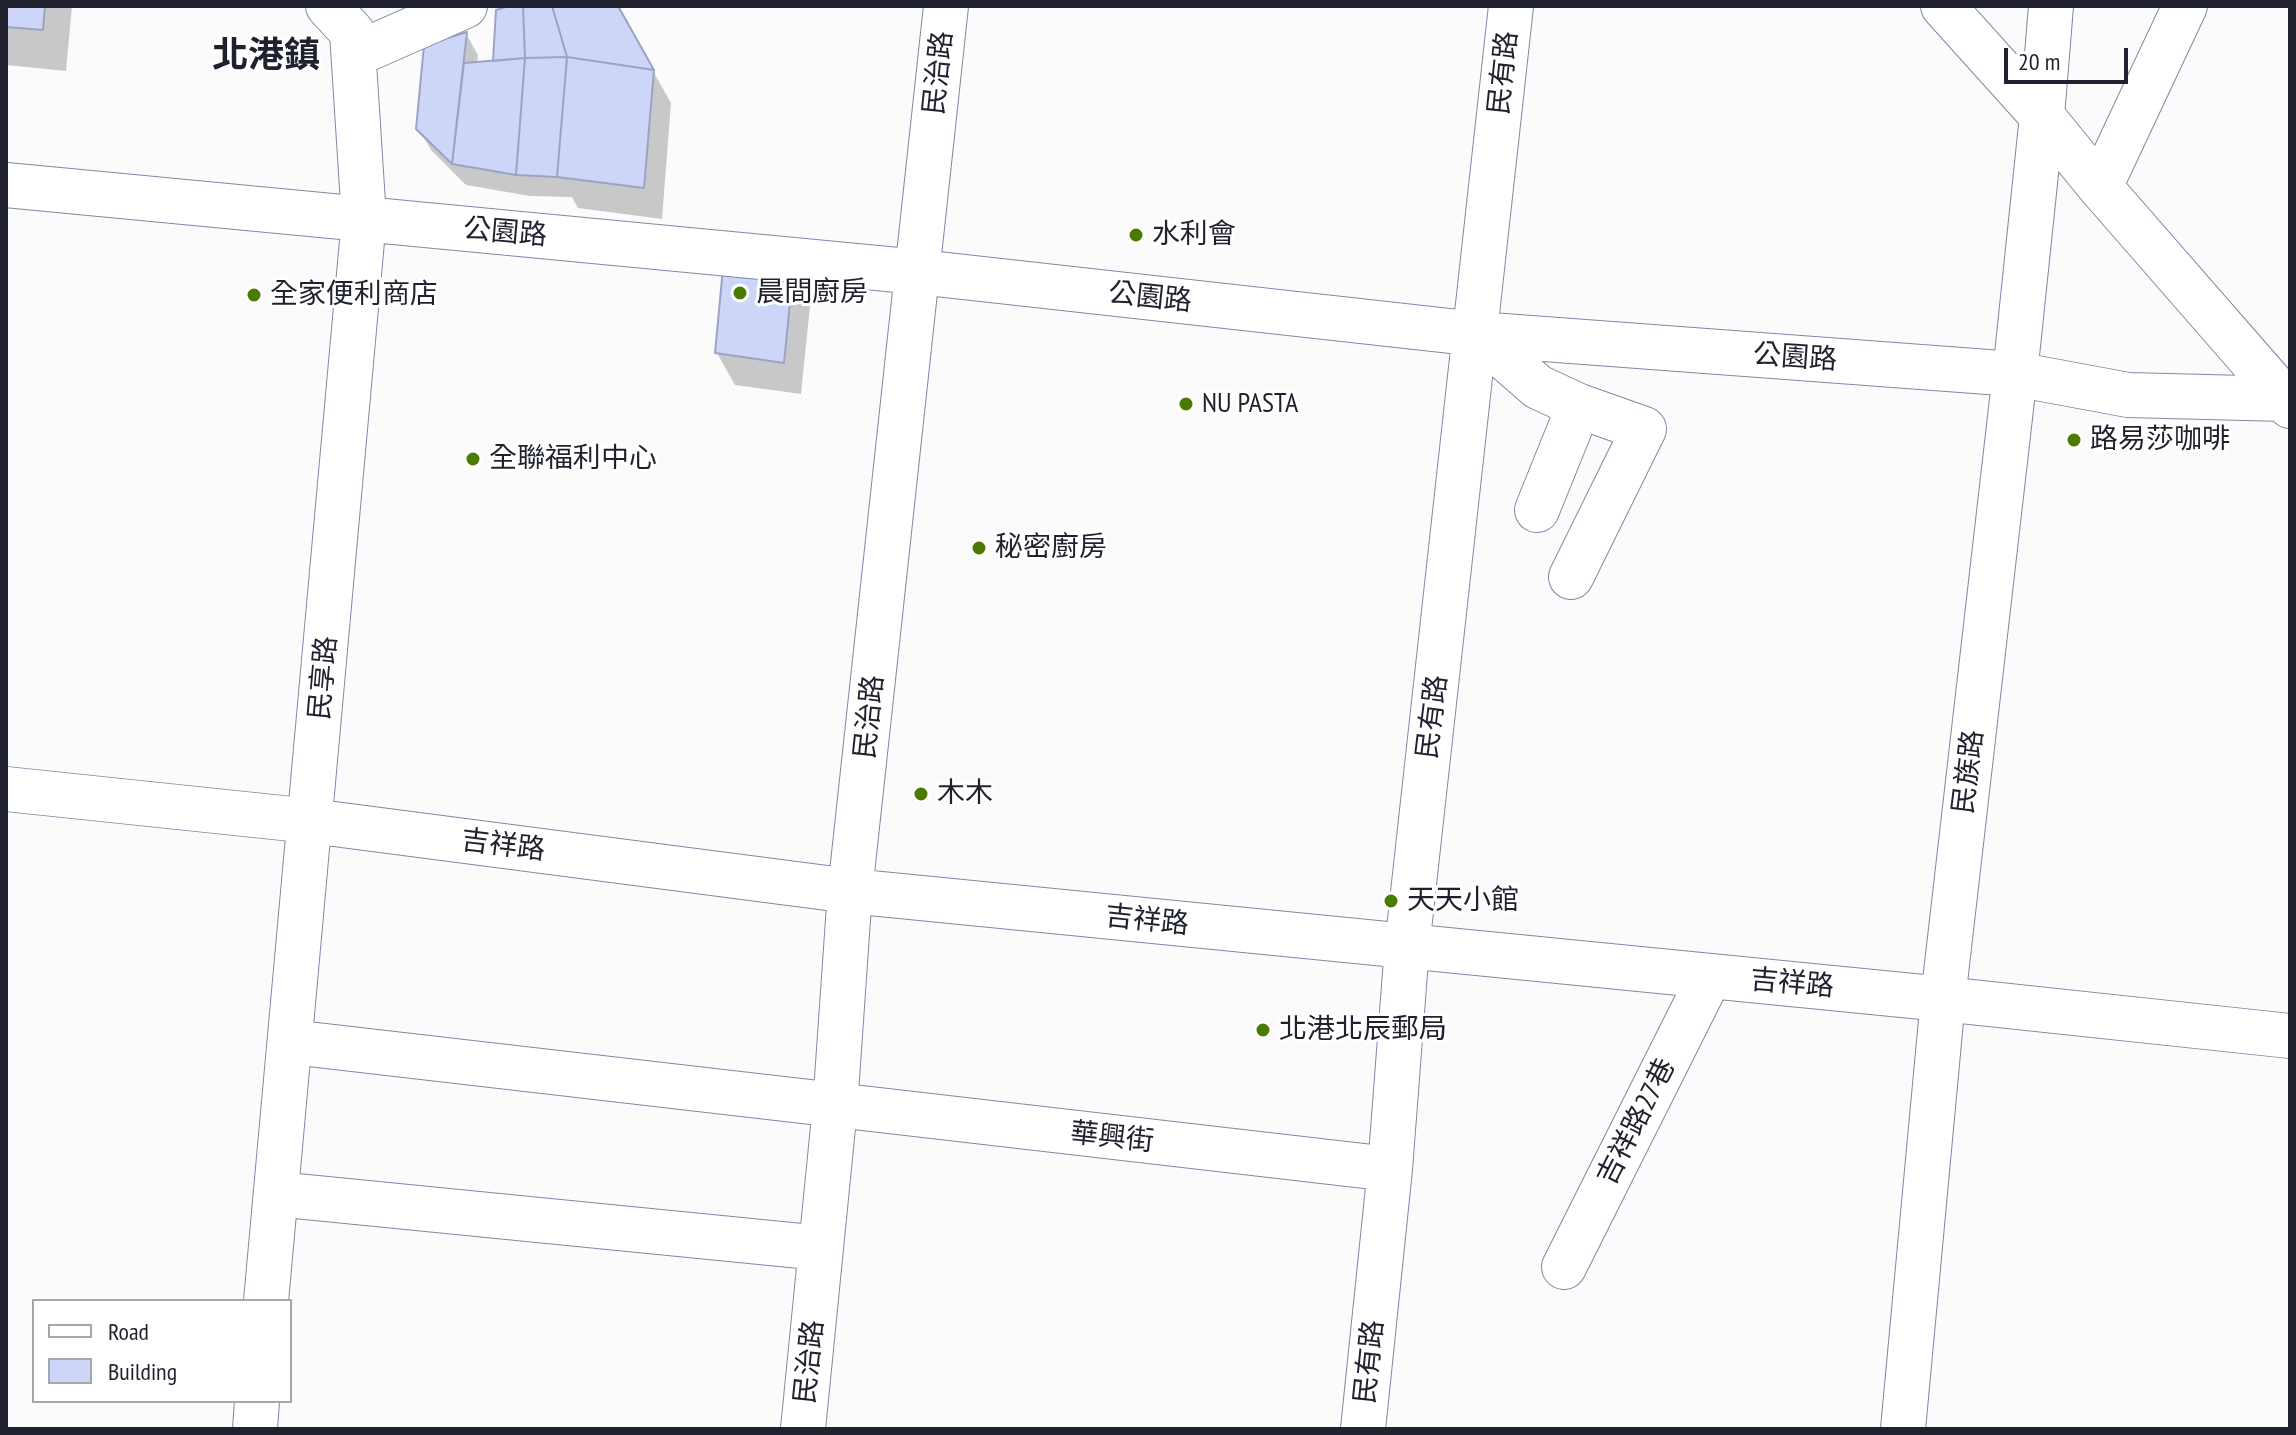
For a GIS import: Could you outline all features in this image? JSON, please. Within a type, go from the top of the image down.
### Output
[{"type":"street","name":"民享路","points":[[266,1299],[364,219],[352,32],[328,6]]},
{"type":"street","points":[[354,55],[465,6]]},
{"type":"street","name":"民治路","points":[[803,1429],[835,1107],[850,891],[946,6]]},
{"type":"street","name":"民有路","points":[[1363,1429],[1390,1169],[1407,947],[1511,6]]},
{"type":"street","points":[[1943,6],[2042,116],[2287,403]]},
{"type":"street","name":"民族路","points":[[1903,1429],[1943,999],[2015,374],[2051,6]]},
{"type":"street","points":[[2100,187],[2185,6]]},
{"type":"street","name":"公園路","points":[[6,185],[919,272],[1477,334],[2015,374],[2128,395],[2287,403]]},
{"type":"street","points":[[1477,334],[1538,387],[1579,406],[1644,429],[1571,577]]},
{"type":"street","points":[[1537,510],[1579,406]]},
{"type":"street","name":"吉祥路","points":[[6,789],[311,821],[850,891],[2290,1036]]},
{"type":"street","name":"吉祥路27巷","points":[[1564,1267],[1710,976]]},
{"type":"street","name":"華興街","points":[[291,1042],[1390,1169]]},
{"type":"street","points":[[276,1194],[821,1248]]},
{"type":"street","points":[[255,1429],[257,1403]]},
{"type":"building","points":[[6,6],[45,6],[43,30],[6,27]]},
{"type":"building","points":[[523,6],[525,58],[493,61],[496,10]]},
{"type":"building","points":[[523,6],[552,6],[567,57],[525,58]]},
{"type":"building","points":[[552,6],[618,6],[654,70],[567,57]]},
{"type":"building","points":[[467,32],[452,164],[416,129],[424,45]]},
{"type":"building","points":[[567,57],[557,177],[516,175],[525,58]]},
{"type":"building","points":[[567,57],[654,70],[644,188],[557,177]]},
{"type":"building","points":[[525,58],[516,175],[452,164],[464,63]]},
{"type":"building","points":[[723,268],[793,272],[784,363],[715,353]]},
{"type":"place","name":"水利會","points":[[1136,235]]},
{"type":"place","name":"晨間廚房","points":[[740,293]]},
{"type":"place","name":"全家便利商店","points":[[254,295]]},
{"type":"place","name":"NU PASTA","points":[[1186,404]]},
{"type":"place","name":"路易莎咖啡","points":[[2074,440]]},
{"type":"place","name":"全聯福利中心","points":[[473,459]]},
{"type":"place","name":"秘密廚房","points":[[979,548]]},
{"type":"place","name":"木木","points":[[921,794]]},
{"type":"place","name":"天天小館","points":[[1391,901]]},
{"type":"place","name":"北港北辰郵局","points":[[1263,1030]]},
{"type":"district","name":"北港鎮","points":[[266,57]]}]
